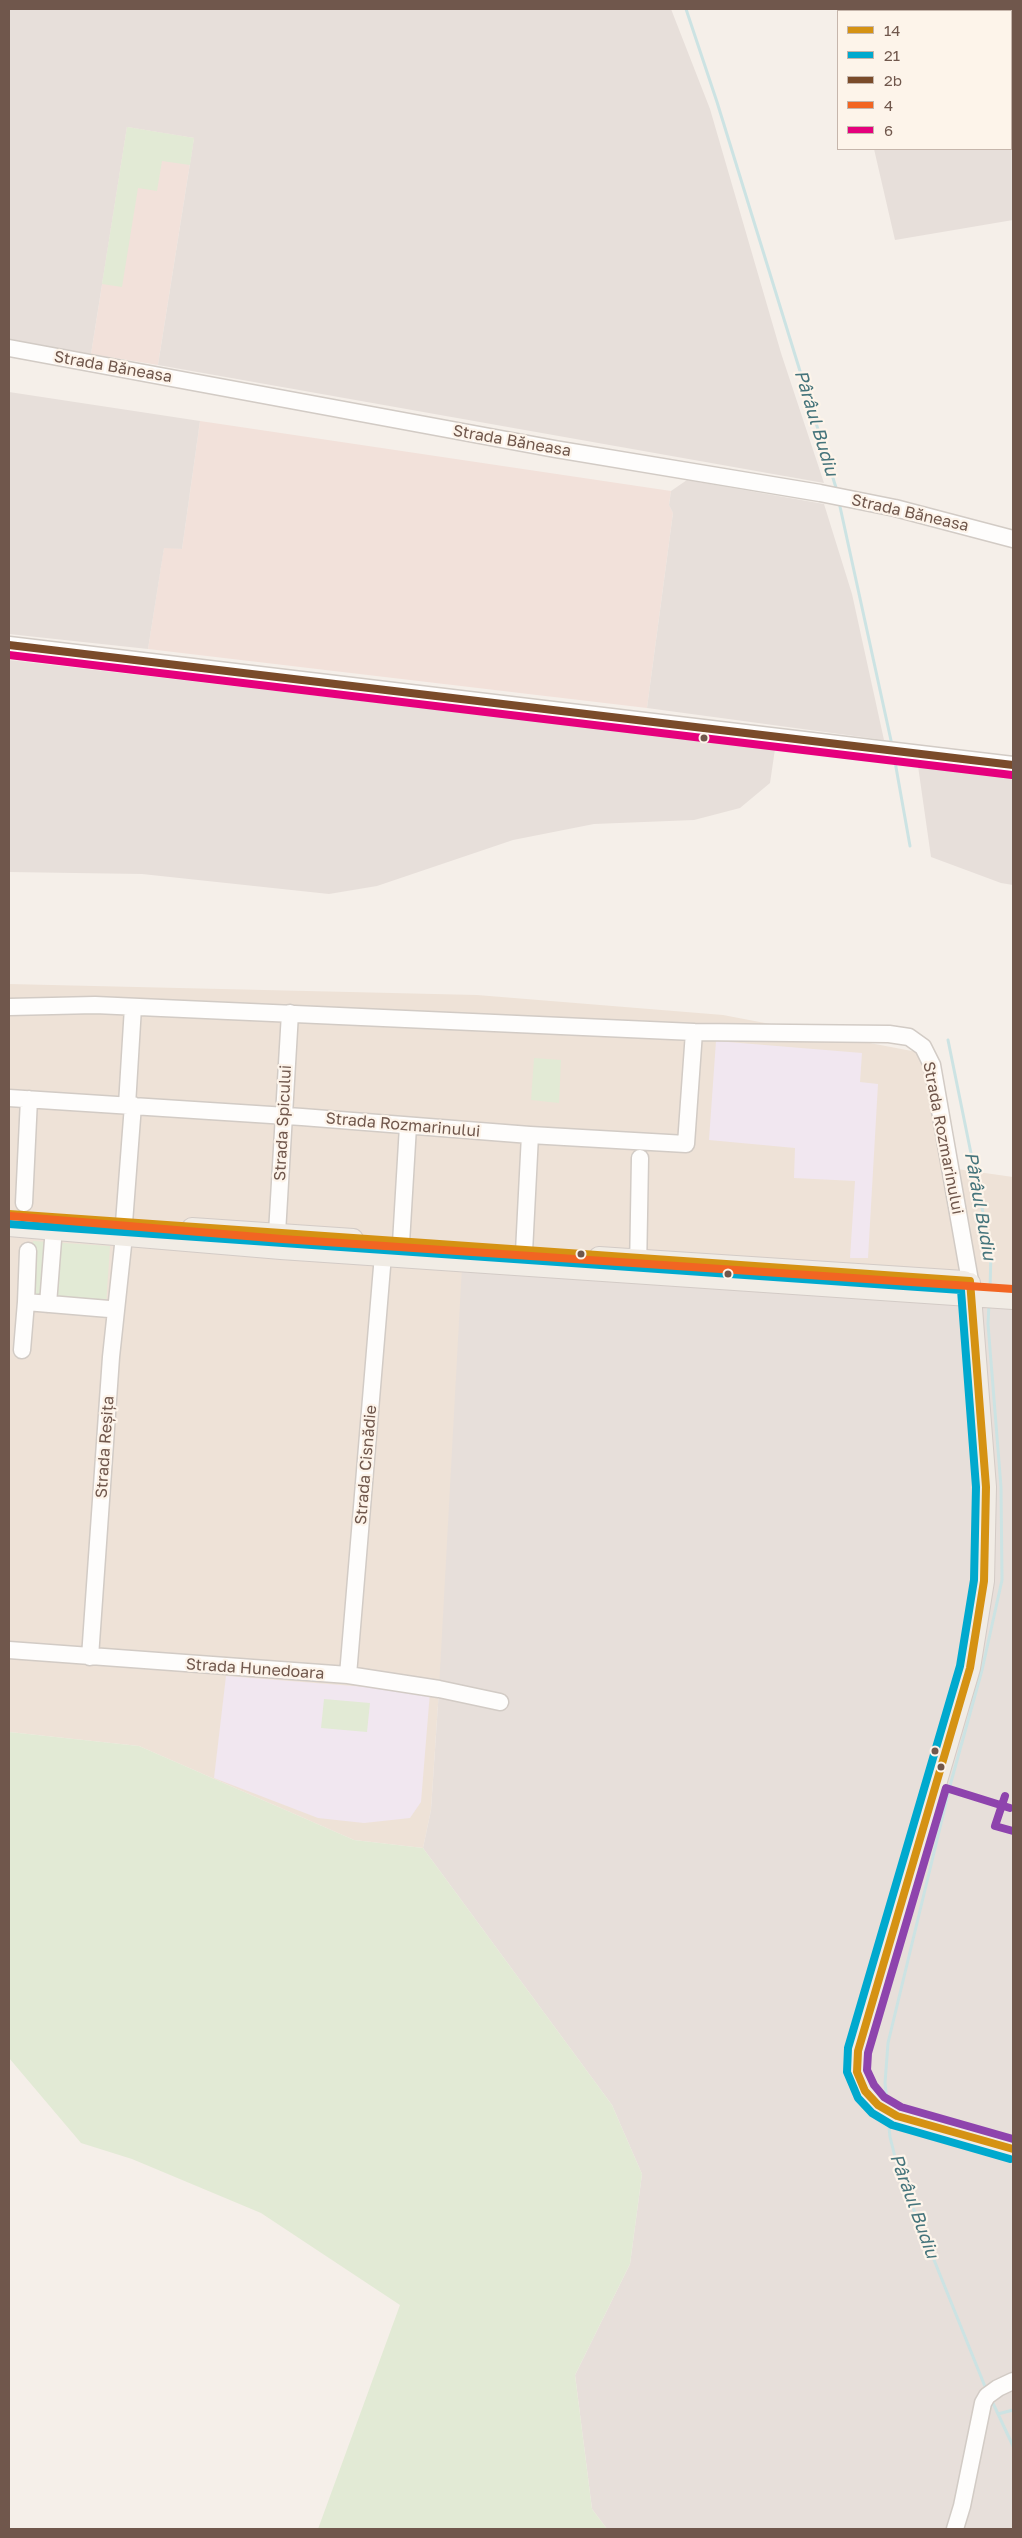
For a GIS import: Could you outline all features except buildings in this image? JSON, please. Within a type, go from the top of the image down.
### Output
[{"type":"main road","points":[[16,1208],[124,1230],[383,1255],[638,1267],[989,1290],[984,1581],[970,1668],[858,2051],[857,2072],[864,2091],[878,2105],[896,2116],[1013,2149]]},
{"type":"main road","points":[[9,1226],[277,1234],[524,1252],[638,1267]]},
{"type":"street","name":"Strada Băneasa","points":[[9,348],[537,446],[820,493],[856,500],[1013,539]]},
{"type":"street","points":[[9,645],[1013,765]]},
{"type":"street","name":"Strada Rozmarinului","points":[[9,1007],[95,1005],[694,1032],[889,1034],[909,1037],[923,1047],[932,1065],[989,1290]]},
{"type":"street","name":"Strada Reșița","points":[[90,1657],[111,1357],[124,1230],[133,1008]]},
{"type":"street","name":"Strada Spicului","points":[[277,1234],[290,1013]]},
{"type":"street","name":"Strada Rozmarinului","points":[[9,1098],[283,1116],[530,1136],[686,1144],[694,1032]]},
{"type":"street","points":[[16,1208],[29,1099]]},
{"type":"street","points":[[401,1243],[408,1126]]},
{"type":"street","points":[[524,1252],[530,1136]]},
{"type":"street","points":[[638,1267],[640,1158]]},
{"type":"street","points":[[48,1304],[53,1240]]},
{"type":"street","points":[[22,1350],[28,1250]]},
{"type":"street","name":"Strada Cisnădie","points":[[348,1675],[383,1255]]},
{"type":"street","points":[[26,1302],[109,1309]]},
{"type":"street","name":"Strada Hunedoara","points":[[9,1650],[348,1675],[439,1689],[500,1702]]},
{"type":"street","points":[[955,2529],[962,2506],[983,2403],[987,2396],[1013,2381]]},
{"type":"shaded area","points":[[9,9],[671,9],[710,109],[781,353],[824,483],[158,365],[194,138],[127,127],[91,354],[9,340]]},
{"type":"shaded area","points":[[1013,9],[1013,220],[895,240],[874,150],[1012,150],[1012,10],[869,10]]},
{"type":"shaded area","points":[[127,127],[194,138],[158,365],[91,354]]},
{"type":"shaded area","points":[[9,392],[200,421],[182,549],[164,548],[148,649],[9,634]]},
{"type":"shaded area","points":[[200,421],[671,491],[669,505],[673,513],[647,708],[148,649],[164,547],[182,549]]},
{"type":"shaded area","points":[[687,480],[824,504],[852,594],[884,740],[647,708],[673,513],[669,505],[671,491]]},
{"type":"shaded area","points":[[9,660],[775,749],[770,783],[740,808],[694,820],[594,824],[513,840],[377,886],[329,894],[142,874],[9,872]]},
{"type":"shaded area","points":[[918,766],[1013,777],[1013,885],[1001,883],[931,857]]},
{"type":"shaded area","points":[[9,984],[477,995],[723,1015],[917,1052],[922,1058],[943,1167],[1013,1177],[1013,1307],[439,1689],[431,1810],[423,1848],[354,1840],[139,1746],[9,1732]]},
{"type":"shaded area","points":[[716,1041],[862,1053],[860,1082],[878,1084],[868,1258],[850,1258],[855,1181],[794,1178],[795,1148],[709,1140]]},
{"type":"shaded area","points":[[462,1266],[1013,1307],[1013,2529],[607,2529],[592,2509],[575,2375],[630,2264],[642,2174],[612,2105],[423,1848],[431,1810]]},
{"type":"shaded area","points":[[226,1676],[430,1692],[421,1802],[410,1818],[364,1823],[318,1818],[214,1778]]},
{"type":"green space","points":[[127,127],[194,138],[190,165],[162,161],[157,191],[138,188],[122,287],[102,284]]},
{"type":"green space","points":[[534,1058],[561,1060],[559,1103],[531,1100]]},
{"type":"green space","points":[[33,1241],[110,1246],[106,1305],[29,1300]]},
{"type":"green space","points":[[324,1699],[370,1703],[367,1732],[321,1728]]},
{"type":"green space","points":[[9,1732],[139,1746],[354,1840],[423,1848],[612,2105],[642,2174],[630,2264],[575,2375],[592,2509],[607,2529],[318,2529],[400,2305],[261,2213],[132,2159],[81,2143],[9,2058]]},
{"type":"waterway","name":"Pârâul Budiu","points":[[686,9],[717,102],[837,491]]},
{"type":"waterway","name":"Pârâul Budiu","points":[[839,502],[892,745]]},
{"type":"waterway","name":"Pârâul Budiu","points":[[894,756],[910,846]]},
{"type":"waterway","name":"Pârâul Budiu","points":[[948,1040],[991,1252],[990,1289]]},
{"type":"waterway","name":"Pârâul Budiu","points":[[887,2102],[885,2083],[888,2043],[951,1782],[982,1670],[1002,1580],[1001,1487],[988,1324],[989,1303]]},
{"type":"waterway","name":"Pârâul Budiu","points":[[888,2118],[890,2137],[899,2173],[986,2389]]},
{"type":"waterway","name":"Pârâul Budiu","points":[[991,2399],[1013,2446]]},
{"type":"waterway","points":[[998,2414],[1013,2410]]},
{"type":"transit line","name":"2b","points":[[9,645],[1013,765]]},
{"type":"transit line","name":"6","points":[[9,655],[1012,775]]},
{"type":"transit line","name":"14","points":[[9,1214],[970,1281],[986,1487],[984,1581],[970,1668],[858,2051],[857,2072],[865,2091],[878,2105],[897,2116],[1013,2149]]},
{"type":"transit line","name":"4","points":[[10,1216],[282,1239],[1013,1289]]},
{"type":"transit line","name":"21","points":[[9,1224],[961,1290],[976,1487],[974,1580],[960,1666],[848,2048],[847,2072],[858,2098],[872,2113],[892,2125],[1010,2159]]},
{"type":"transit line","points":[[1010,1808],[946,1788],[868,2053],[867,2070],[874,2085],[884,2097],[901,2107],[1013,2139]]},
{"type":"transit line","points":[[1005,1796],[995,1826],[1013,1831]]}]
